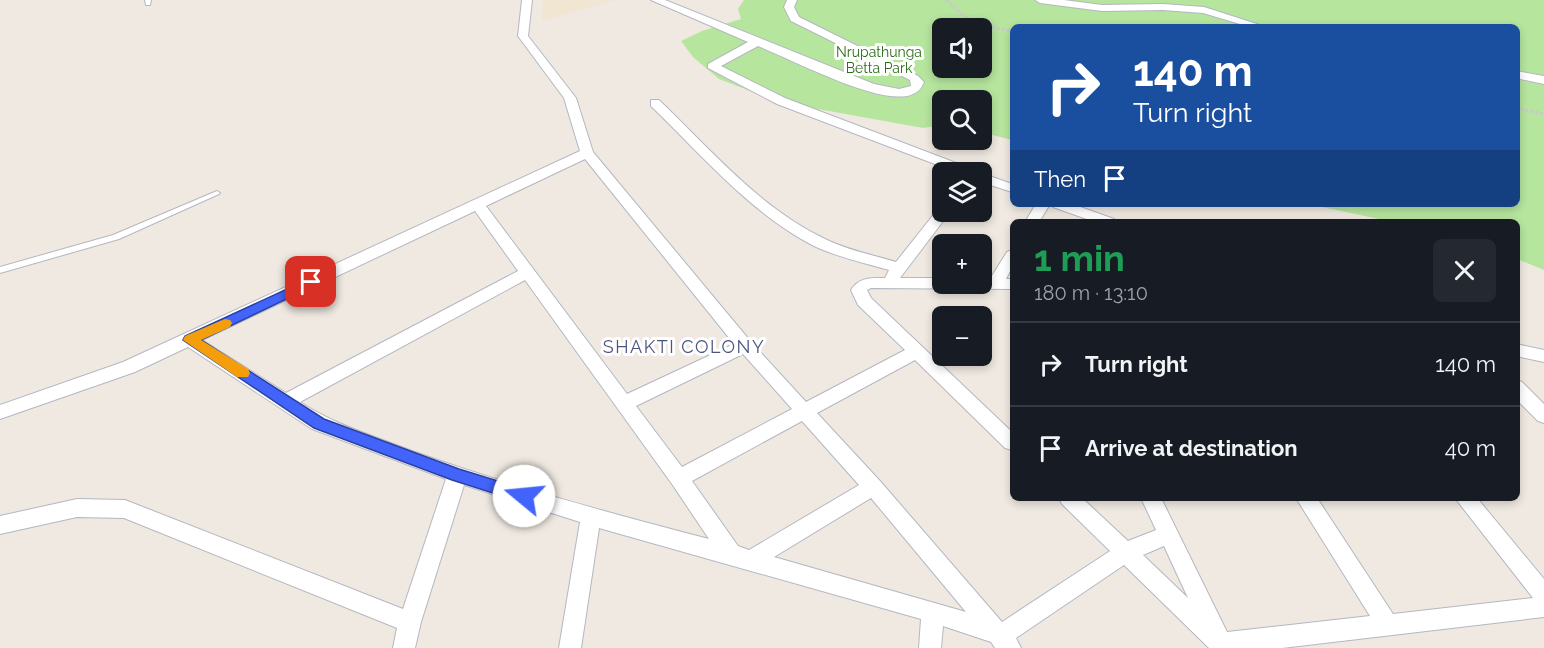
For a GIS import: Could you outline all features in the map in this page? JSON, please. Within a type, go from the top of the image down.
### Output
[{"type":"street","points":[[527,0],[523,36],[570,98],[588,153],[745,346],[873,487],[1005,641]]},
{"type":"street","points":[[656,0],[890,92],[906,93],[914,91],[917,87],[918,82],[914,78],[795,19],[789,8],[792,0]]},
{"type":"street","points":[[1040,0],[1102,8],[1163,7],[1204,10],[1251,24]]},
{"type":"street","points":[[758,41],[712,66],[781,102],[940,162]]},
{"type":"street","points":[[1520,75],[1544,80]]},
{"type":"street","points":[[655,103],[761,205],[788,225],[822,244],[899,268]]},
{"type":"street","points":[[0,412],[129,367],[476,203],[588,153]]},
{"type":"street","points":[[992,181],[1010,187]]},
{"type":"street","points":[[476,203],[740,557]]},
{"type":"street","points":[[1066,207],[1100,219]]},
{"type":"street","points":[[888,283],[935,222]]},
{"type":"street","points":[[1010,262],[1004,284],[888,283],[862,286],[859,294],[1010,438]]},
{"type":"street","points":[[287,401],[526,273]]},
{"type":"street","points":[[190,340],[287,401],[319,424],[457,475],[591,517],[933,612],[1005,641]]},
{"type":"street","points":[[624,404],[745,346]]},
{"type":"street","points":[[679,478],[917,351]]},
{"type":"street","points":[[1520,351],[1544,356]]},
{"type":"street","points":[[1520,391],[1544,416]]},
{"type":"street","points":[[404,648],[410,622],[457,475]]},
{"type":"street","points":[[740,557],[873,487]]},
{"type":"street","points":[[1073,501],[1221,644]]},
{"type":"street","points":[[1152,501],[1221,644]]},
{"type":"street","points":[[1308,501],[1388,625]]},
{"type":"street","points":[[1467,501],[1544,595]]},
{"type":"street","points":[[0,525],[77,507],[105,505],[125,509],[410,622]]},
{"type":"street","points":[[570,648],[591,517]]},
{"type":"street","points":[[1005,641],[1125,552],[1168,534]]},
{"type":"street","points":[[1221,644],[1544,607]]},
{"type":"street","points":[[930,648],[933,612]]},
{"type":"lane","points":[[0,270],[116,237],[217,193]]},
{"type":"path","points":[[946,0],[972,23],[1010,31]]},
{"type":"path","points":[[1520,109],[1544,114]]},
{"type":"shaded area","points":[[543,0],[616,0],[542,21]]},
{"type":"green space","name":"Nrupathunga Betta Park","points":[[744,0],[1544,0],[1544,270],[1520,260],[1520,219],[1379,219],[1322,207],[1520,207],[1520,24],[1010,24],[1010,139],[992,135],[992,90],[932,90],[932,127],[923,128],[779,102],[719,79],[693,57],[681,41],[702,31],[741,19],[738,9]]},
{"type":"slow traffic","points":[[225,323],[190,340],[242,373]]},
{"type":"district","name":"SHAKTI COLONY","points":[[684,346]]},
{"type":"route","points":[[311,282],[190,340],[287,401],[319,424],[457,475],[524,496]]}]
